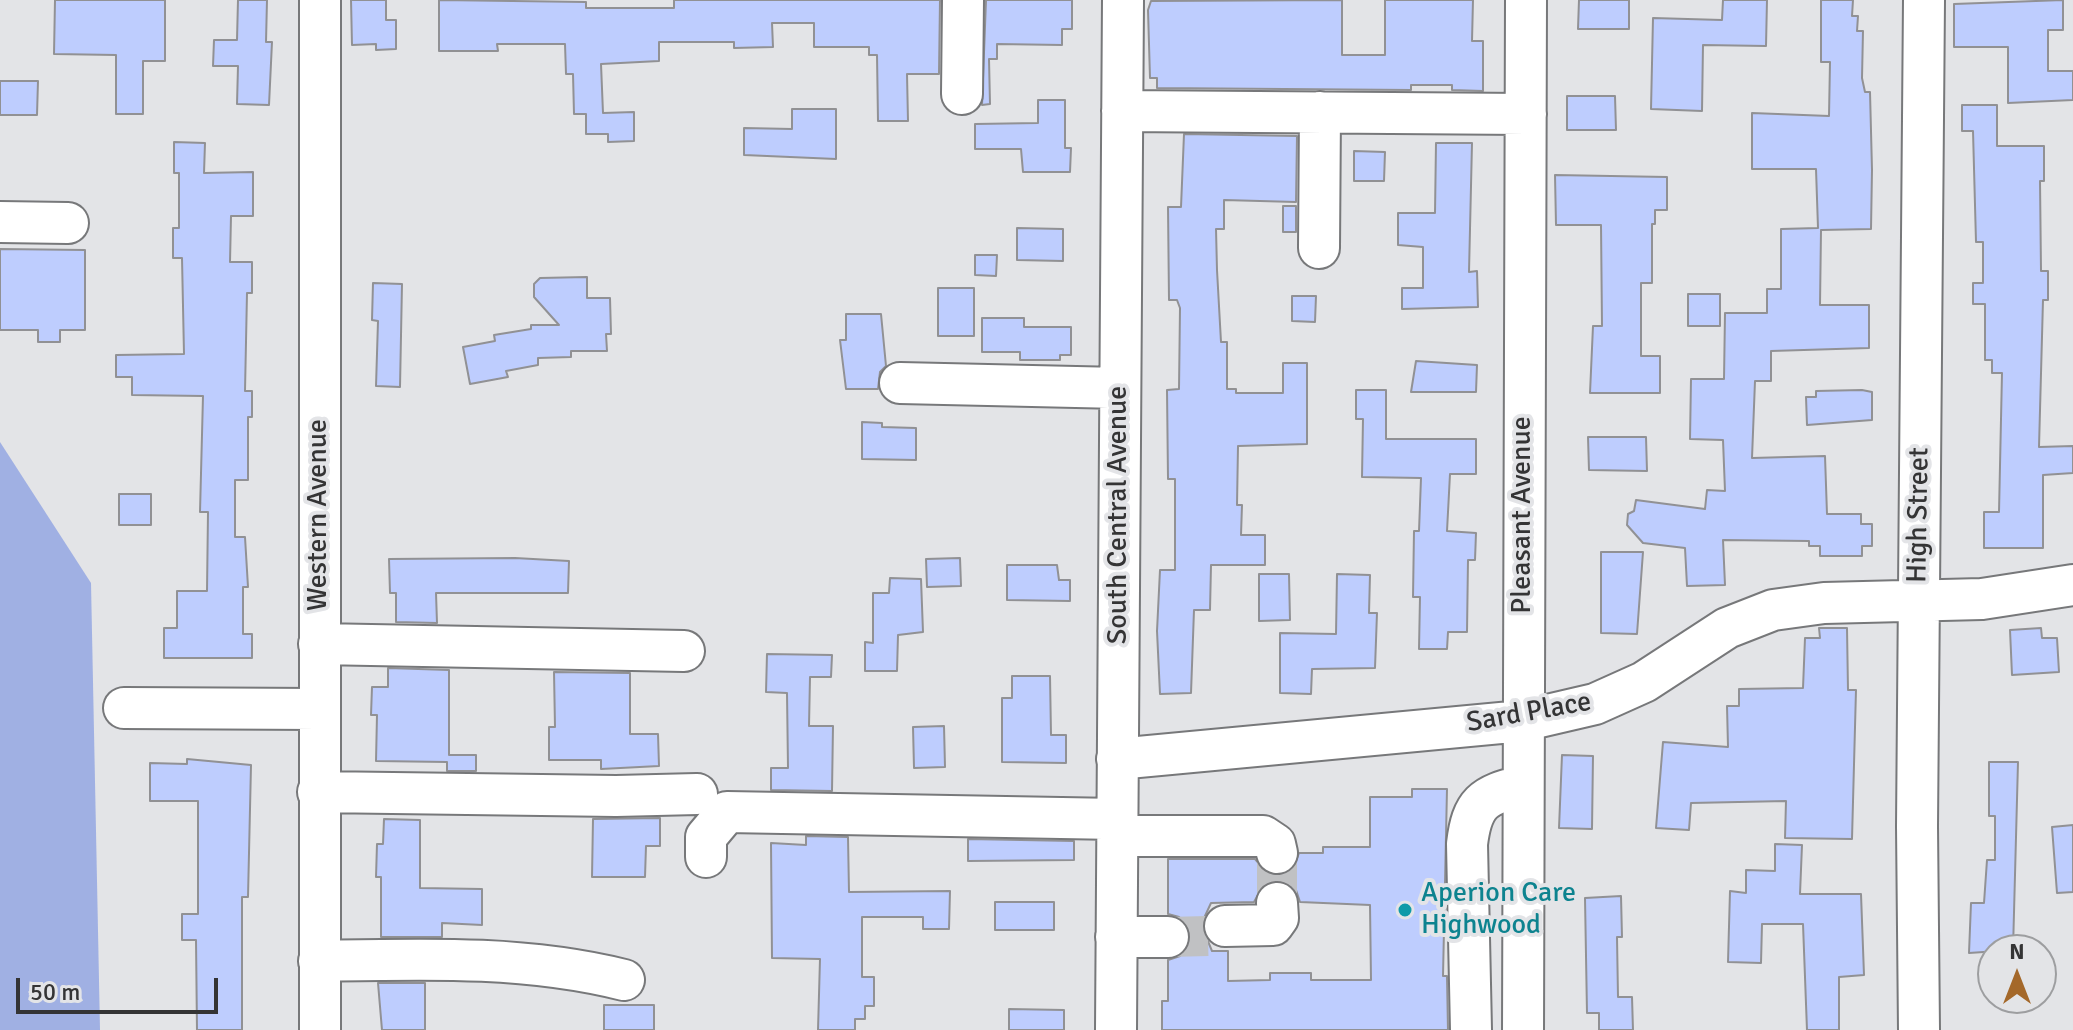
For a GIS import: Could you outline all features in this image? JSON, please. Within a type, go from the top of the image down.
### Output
[{"type":"street","name":"Western Avenue","points":[[320,0],[320,1030]]},
{"type":"street","points":[[962,94],[963,0]]},
{"type":"street","name":"South Central Avenue","points":[[1116,1030],[1123,0]]},
{"type":"street","name":"Pleasant Avenue","points":[[1523,1030],[1526,0]]},
{"type":"street","name":"High Street","points":[[1919,1030],[1918,603],[1924,0]]},
{"type":"street","points":[[1122,111],[1526,114]]},
{"type":"street","points":[[1319,248],[1320,112]]},
{"type":"street","points":[[0,222],[68,223]]},
{"type":"street","points":[[900,383],[1120,388]]},
{"type":"street","name":"Sard Place","points":[[1117,759],[1522,721],[1595,704],[1644,682],[1727,628],[1773,610],[1824,603],[1982,599],[2073,585]]},
{"type":"street","points":[[319,644],[684,651]]},
{"type":"street","points":[[124,708],[318,709]]},
{"type":"street","points":[[1471,1030],[1467,844],[1470,820],[1481,803],[1496,792],[1522,786]]},
{"type":"street","points":[[318,792],[616,796],[697,794]]},
{"type":"street","points":[[706,857],[706,837],[727,812],[1117,827],[1263,836],[1275,844],[1277,853]]},
{"type":"street","points":[[1216,926],[1273,925],[1278,918],[1277,903]]},
{"type":"street","points":[[1117,926],[1168,926]]},
{"type":"street","points":[[319,961],[522,961],[558,964],[624,980]]},
{"type":"shaded area","points":[[0,442],[91,583],[100,1030],[0,1030]]},
{"type":"building","points":[[55,0],[165,0],[165,61],[143,61],[143,114],[116,114],[116,55],[54,54]]},
{"type":"building","points":[[238,0],[267,0],[266,42],[272,42],[269,105],[237,104],[238,66],[213,66],[214,40],[237,40]]},
{"type":"building","points":[[351,0],[386,0],[386,20],[396,20],[396,49],[376,50],[376,44],[352,45]]},
{"type":"building","points":[[439,0],[586,2],[586,8],[674,8],[674,0],[940,0],[939,74],[907,74],[908,121],[878,121],[877,55],[869,55],[869,47],[814,47],[814,23],[772,23],[773,47],[734,48],[734,42],[659,42],[659,61],[601,64],[603,113],[634,112],[634,141],[608,142],[608,134],[586,134],[586,114],[574,114],[573,74],[566,74],[565,44],[497,44],[498,51],[439,51]]},
{"type":"building","points":[[986,0],[1072,0],[1072,29],[1062,29],[1062,45],[997,44],[997,59],[989,59],[990,104],[982,105]]},
{"type":"building","points":[[1342,0],[1342,55],[1385,55],[1385,0],[1473,0],[1472,41],[1483,41],[1483,91],[1452,90],[1452,85],[1411,85],[1411,90],[1157,88],[1157,78],[1150,78],[1148,10],[1151,1]]},
{"type":"building","points":[[1579,0],[1629,0],[1629,29],[1578,29]]},
{"type":"building","points":[[1723,0],[1767,0],[1766,46],[1703,45],[1702,111],[1651,109],[1653,18],[1722,20]]},
{"type":"building","points":[[1821,0],[1853,0],[1852,16],[1858,16],[1857,31],[1863,31],[1862,78],[1865,92],[1870,92],[1872,170],[1871,229],[1821,230],[1820,305],[1869,305],[1869,348],[1771,351],[1771,381],[1755,381],[1752,458],[1825,456],[1827,514],[1861,514],[1861,524],[1872,524],[1872,546],[1862,546],[1862,556],[1820,556],[1820,546],[1809,546],[1809,541],[1723,540],[1725,585],[1687,586],[1685,548],[1643,543],[1627,525],[1628,514],[1634,511],[1636,500],[1705,509],[1707,490],[1725,491],[1723,440],[1690,439],[1691,379],[1724,379],[1725,313],[1767,313],[1767,289],[1781,289],[1781,229],[1818,228],[1816,169],[1752,169],[1752,113],[1829,116],[1830,62],[1821,62]]},
{"type":"building","points":[[2063,0],[2063,30],[2048,30],[2048,71],[2073,71],[2073,100],[2008,103],[2008,47],[1954,47],[1954,4]]},
{"type":"building","points":[[0,81],[38,81],[37,115],[0,115]]},
{"type":"building","points":[[1567,96],[1615,96],[1616,130],[1567,130]]},
{"type":"building","points":[[1038,100],[1065,100],[1065,148],[1071,148],[1070,172],[1023,172],[1021,149],[975,149],[975,124],[1038,123]]},
{"type":"building","points":[[1962,105],[1997,105],[1997,146],[2044,146],[2044,181],[2040,181],[2041,271],[2048,271],[2048,300],[2043,300],[2039,447],[2073,446],[2073,473],[2043,475],[2043,548],[1984,548],[1984,512],[1999,512],[2002,373],[1992,373],[1992,360],[1985,360],[1985,304],[1973,304],[1973,283],[1983,283],[1983,242],[1976,242],[1973,131],[1962,131]]},
{"type":"building","points":[[792,109],[836,109],[836,159],[744,155],[744,128],[792,129]]},
{"type":"building","points":[[1184,134],[1297,136],[1296,202],[1224,200],[1224,229],[1216,229],[1217,270],[1221,342],[1227,342],[1227,389],[1236,389],[1236,393],[1283,393],[1283,363],[1307,363],[1307,444],[1238,446],[1237,505],[1242,505],[1241,535],[1265,535],[1265,565],[1211,565],[1210,610],[1194,610],[1191,693],[1160,694],[1157,631],[1160,570],[1175,570],[1175,479],[1168,479],[1167,390],[1179,389],[1180,308],[1177,300],[1169,300],[1168,207],[1181,207]]},
{"type":"building","points":[[174,142],[205,143],[204,173],[253,172],[253,216],[231,216],[230,262],[252,262],[252,293],[247,293],[245,391],[252,391],[252,417],[248,417],[248,480],[235,480],[235,537],[245,537],[248,587],[243,587],[243,634],[252,634],[252,658],[164,658],[164,628],[177,628],[177,591],[207,591],[208,512],[200,512],[203,396],[132,395],[132,377],[116,377],[116,355],[184,354],[182,258],[173,258],[173,228],[179,228],[179,173],[174,173]]},
{"type":"building","points":[[1436,143],[1472,143],[1469,272],[1477,271],[1478,307],[1402,309],[1402,288],[1423,288],[1423,247],[1398,245],[1398,213],[1435,213]]},
{"type":"building","points":[[1354,151],[1385,152],[1384,181],[1354,181]]},
{"type":"building","points":[[1555,175],[1667,177],[1667,210],[1655,210],[1655,224],[1652,224],[1652,283],[1641,283],[1641,356],[1660,356],[1660,393],[1590,393],[1593,326],[1602,326],[1601,225],[1556,225]]},
{"type":"building","points":[[1283,206],[1296,206],[1296,232],[1283,232]]},
{"type":"building","points":[[1017,228],[1063,229],[1063,261],[1017,260]]},
{"type":"building","points":[[0,249],[85,250],[85,330],[60,330],[60,342],[38,342],[38,330],[0,330]]},
{"type":"building","points":[[975,255],[997,255],[996,276],[975,275]]},
{"type":"building","points":[[587,277],[587,298],[610,298],[611,334],[606,334],[607,351],[571,351],[571,357],[538,358],[538,365],[506,371],[508,377],[470,384],[463,347],[495,341],[494,335],[531,329],[531,325],[559,325],[534,297],[534,284],[540,278]]},
{"type":"building","points":[[373,283],[402,284],[400,387],[376,386],[378,321],[372,320]]},
{"type":"building","points":[[938,288],[974,288],[974,336],[938,336]]},
{"type":"building","points":[[1688,294],[1720,294],[1720,326],[1688,326]]},
{"type":"building","points":[[1292,296],[1316,296],[1315,322],[1292,321]]},
{"type":"building","points":[[846,314],[881,314],[886,366],[880,372],[878,389],[846,389],[840,340],[846,340]]},
{"type":"building","points":[[982,318],[1024,318],[1024,327],[1071,327],[1071,355],[1060,355],[1060,360],[1020,360],[1020,352],[982,352]]},
{"type":"building","points":[[1416,361],[1477,365],[1476,392],[1411,392]]},
{"type":"building","points":[[1356,390],[1386,390],[1386,439],[1476,439],[1476,474],[1450,474],[1447,531],[1476,533],[1475,560],[1468,560],[1467,632],[1448,632],[1447,649],[1419,649],[1420,597],[1413,597],[1414,531],[1419,531],[1421,478],[1362,477],[1363,419],[1356,419]]},
{"type":"building","points":[[1816,391],[1872,392],[1872,420],[1807,425],[1806,397],[1816,397]]},
{"type":"building","points":[[862,422],[882,423],[882,427],[916,428],[916,460],[862,459]]},
{"type":"building","points":[[1588,437],[1646,437],[1647,471],[1589,470]]},
{"type":"building","points":[[119,494],[151,494],[151,525],[119,525]]},
{"type":"building","points":[[1601,552],[1643,552],[1637,634],[1601,633]]},
{"type":"building","points":[[960,558],[961,586],[927,587],[926,559]]},
{"type":"building","points":[[389,559],[569,561],[568,593],[436,593],[437,623],[396,622],[396,593],[390,593]]},
{"type":"building","points":[[1007,565],[1057,565],[1059,580],[1070,580],[1070,601],[1007,600]]},
{"type":"building","points":[[1259,574],[1289,574],[1290,620],[1259,621]]},
{"type":"building","points":[[1337,574],[1370,575],[1369,613],[1377,613],[1375,668],[1312,669],[1311,694],[1280,693],[1280,633],[1336,634]]},
{"type":"building","points":[[890,578],[921,579],[923,632],[898,635],[897,671],[865,671],[865,642],[873,643],[873,593],[889,593]]},
{"type":"building","points":[[1819,628],[1847,628],[1848,690],[1856,690],[1852,839],[1785,838],[1786,801],[1691,803],[1689,830],[1656,828],[1663,742],[1728,747],[1727,706],[1739,706],[1739,689],[1803,688],[1805,638],[1820,638]]},
{"type":"building","points":[[2041,628],[2042,638],[2057,638],[2059,672],[2012,675],[2010,630]]},
{"type":"building","points":[[767,654],[832,655],[831,677],[810,677],[809,726],[833,726],[832,791],[771,790],[771,768],[788,768],[787,693],[766,692]]},
{"type":"building","points":[[388,668],[449,670],[449,755],[476,755],[476,771],[447,771],[447,762],[376,761],[377,715],[371,715],[372,687],[388,687]]},
{"type":"building","points":[[554,672],[630,673],[630,734],[658,734],[659,766],[601,769],[601,760],[549,760],[549,727],[555,727]]},
{"type":"building","points":[[1012,676],[1050,676],[1051,735],[1066,735],[1066,763],[1002,762],[1002,698],[1012,698]]},
{"type":"building","points":[[944,726],[945,767],[914,768],[913,727]]},
{"type":"building","points":[[1562,755],[1593,756],[1592,829],[1559,828]]},
{"type":"building","points":[[187,759],[251,765],[248,897],[242,897],[242,1030],[197,1030],[196,940],[182,940],[182,914],[198,914],[198,801],[150,801],[150,763],[187,764]]},
{"type":"building","points":[[1989,762],[2018,762],[2013,934],[1977,934],[1977,952],[1969,953],[1971,903],[1984,903],[1987,860],[1995,860],[1995,816],[1989,816]]},
{"type":"building","name":"Aperion Care Highwood","points":[[1412,789],[1447,789],[1443,976],[1447,976],[1448,1030],[1162,1030],[1162,1001],[1168,1001],[1168,960],[1180,956],[1191,938],[1187,925],[1179,917],[1168,914],[1168,859],[1255,859],[1269,875],[1283,875],[1293,869],[1299,853],[1323,853],[1323,847],[1370,847],[1370,797],[1412,797]],"holes":[[[1276,880],[1296,890],[1300,902],[1370,905],[1371,980],[1311,980],[1311,973],[1270,973],[1270,980],[1228,981],[1228,951],[1212,951],[1202,927],[1211,903],[1254,902],[1264,884]]]},
{"type":"building","points":[[660,818],[660,846],[646,846],[645,877],[592,877],[593,819]]},
{"type":"building","points":[[384,819],[420,820],[420,888],[482,889],[482,925],[442,923],[442,937],[381,937],[381,877],[376,877],[377,844],[383,844]]},
{"type":"building","points":[[2073,825],[2073,892],[2057,893],[2052,827]]},
{"type":"building","points":[[806,836],[848,837],[849,892],[950,891],[949,929],[923,929],[923,917],[862,917],[862,977],[874,977],[874,1006],[865,1006],[865,1019],[855,1019],[855,1030],[818,1030],[820,959],[772,958],[771,843],[806,845]]},
{"type":"building","points":[[968,839],[1074,841],[1074,860],[968,861]]},
{"type":"building","points":[[1775,844],[1802,845],[1800,894],[1861,894],[1864,975],[1839,977],[1839,1030],[1807,1030],[1803,924],[1762,924],[1761,963],[1728,962],[1730,891],[1746,893],[1746,870],[1775,871]]},
{"type":"building","points":[[1621,896],[1622,937],[1617,937],[1618,997],[1632,997],[1633,1030],[1599,1030],[1599,1013],[1587,1013],[1585,898]]},
{"type":"building","points":[[995,902],[1054,902],[1054,930],[995,930]]},
{"type":"building","points":[[378,983],[425,983],[425,1030],[382,1030]]},
{"type":"building","points":[[604,1005],[654,1005],[654,1030],[604,1030]]},
{"type":"building","points":[[1009,1009],[1064,1010],[1064,1030],[1009,1030]]},
{"type":"tunnel","points":[[1277,853],[1277,903]]},
{"type":"tunnel","points":[[1168,937],[1212,936]]},
{"type":"place","name":"Aperion Care Highwood","points":[[1405,910]]}]
